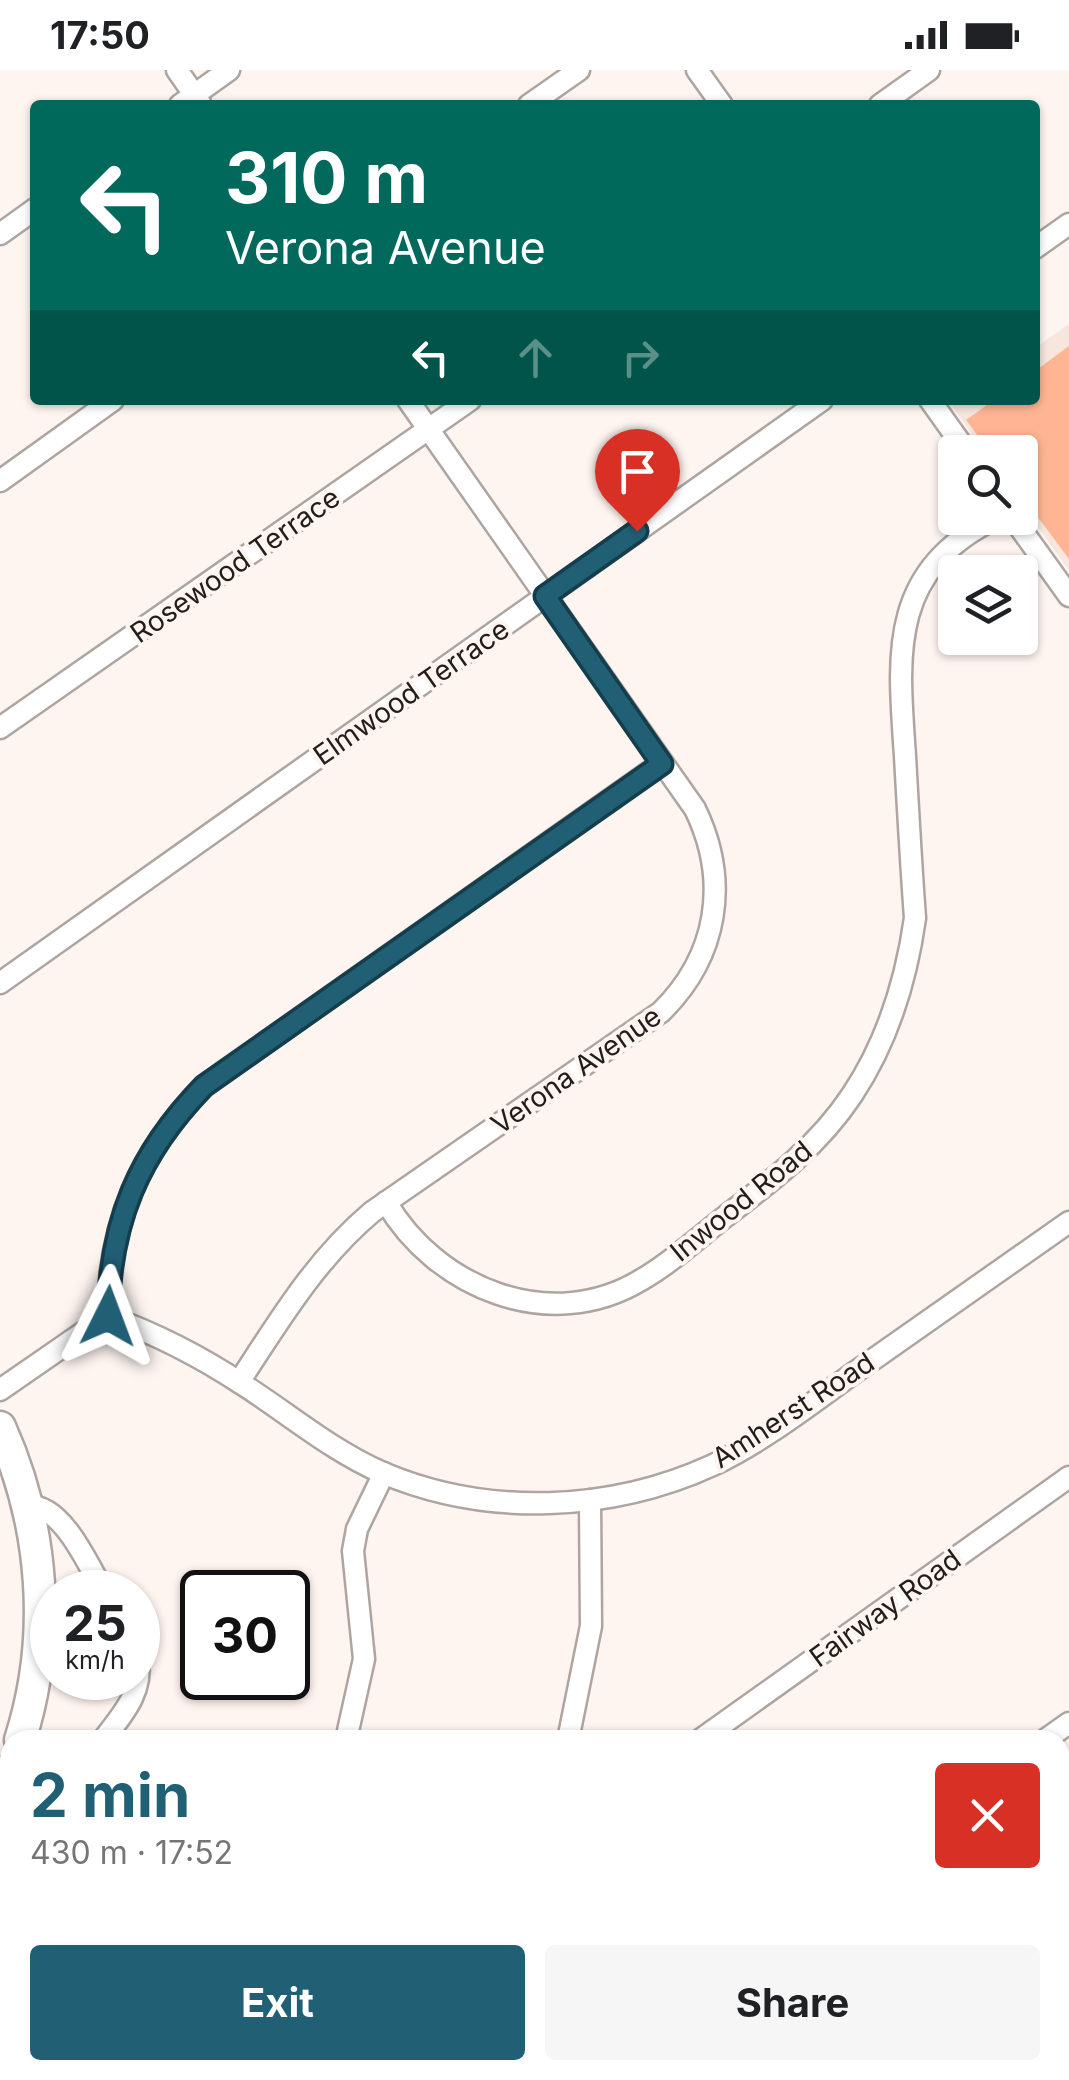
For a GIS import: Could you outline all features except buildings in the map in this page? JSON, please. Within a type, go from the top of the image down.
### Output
[{"type":"main road","points":[[0,1427],[28,1506],[41,1599],[38,1658],[22,1730]]},
{"type":"street","points":[[176,70],[191,100]]},
{"type":"street","points":[[194,100],[229,70]]},
{"type":"street","points":[[536,100],[579,70]]},
{"type":"street","points":[[697,70],[718,100]]},
{"type":"street","points":[[887,100],[929,70]]},
{"type":"street","points":[[0,234],[30,213]]},
{"type":"street","points":[[1040,244],[1069,224]]},
{"type":"street","points":[[0,481],[106,405]]},
{"type":"street","name":"Verona Avenue","points":[[239,1382],[308,1276],[341,1238],[386,1202],[641,1027],[673,1000],[708,942],[715,908],[713,857],[695,809],[412,405]]},
{"type":"street","name":"Rosewood Terrace","points":[[0,728],[463,405]]},
{"type":"street","name":"Elmwood Terrace","points":[[0,984],[815,405]]},
{"type":"street","points":[[934,405],[956,435]]},
{"type":"street","name":"Inwood Road","points":[[386,1202],[420,1248],[468,1283],[524,1301],[583,1300],[641,1281],[774,1179],[827,1129],[871,1065],[888,1030],[910,956],[915,918],[900,672],[905,624],[917,592],[935,564],[967,535]]},
{"type":"street","points":[[1026,535],[1069,596]]},
{"type":"street","points":[[0,1390],[108,1316],[113,1250],[132,1189],[162,1134],[204,1086],[662,764]]},
{"type":"street","name":"Amherst Road","points":[[108,1316],[143,1328],[239,1382],[345,1454],[384,1473],[479,1499],[550,1504],[634,1492],[714,1464],[754,1442],[1069,1222]]},
{"type":"street","points":[[348,1730],[364,1659],[353,1551],[357,1529],[384,1473]]},
{"type":"street","name":"Fairway Road","points":[[714,1730],[1069,1477]]},
{"type":"street","points":[[570,1730],[590,1626],[590,1500]]},
{"type":"street","points":[[28,1506],[45,1509],[67,1529],[91,1570]]},
{"type":"street","points":[[110,1730],[132,1700]]},
{"type":"shaded area","points":[[1069,324],[1069,570],[1038,527],[1038,435],[973,435],[952,406],[1040,405],[1040,344]]},
{"type":"shaded area","points":[[1069,346],[1069,559],[1038,517],[1038,435],[977,435],[966,420],[987,405],[1040,405],[1040,367]]},
{"type":"route","points":[[108,1316],[113,1250],[132,1189],[162,1134],[204,1086],[662,764],[545,596],[637,531]]}]
